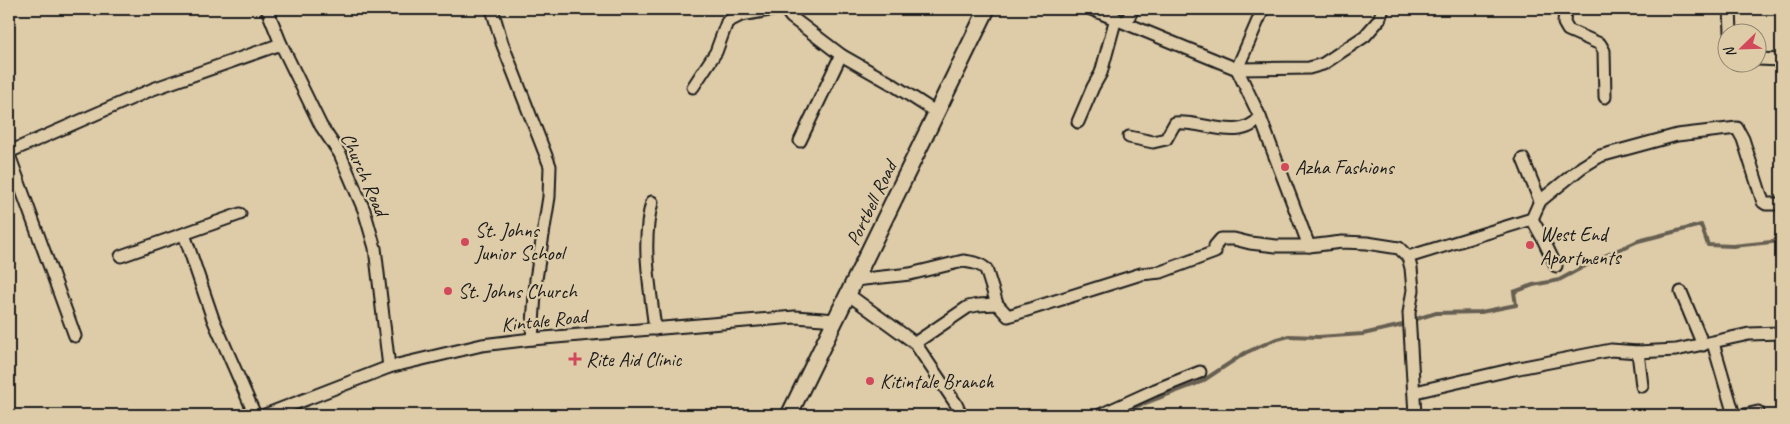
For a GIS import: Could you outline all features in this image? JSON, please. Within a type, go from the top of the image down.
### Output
[{"type":"main road","name":"Portbell Road","points":[[789,415],[837,320],[985,10]]},
{"type":"street","name":"Church Road","points":[[268,9],[281,44],[321,126],[340,154],[364,210],[375,248],[389,367]]},
{"type":"street","points":[[492,9],[502,43],[550,166],[549,197],[536,279],[532,339]]},
{"type":"street","points":[[693,87],[716,52],[728,22],[741,15],[776,9]]},
{"type":"street","points":[[785,9],[791,17],[841,55],[892,84],[937,113]]},
{"type":"street","points":[[1091,9],[1237,69],[1309,68],[1324,64],[1365,36],[1379,20],[1383,9]]},
{"type":"street","points":[[1078,122],[1093,87],[1102,72],[1121,20],[1133,9]]},
{"type":"street","points":[[1263,9],[1237,69],[1260,116],[1309,246]]},
{"type":"street","points":[[1565,9],[1564,22],[1568,30],[1600,44],[1604,51],[1605,97]]},
{"type":"street","points":[[1730,9],[1730,22]]},
{"type":"street","points":[[9,152],[153,89],[281,44]]},
{"type":"street","points":[[800,141],[841,55]]},
{"type":"street","points":[[1768,59],[1781,60]]},
{"type":"street","points":[[1129,137],[1153,142],[1166,139],[1176,123],[1182,122],[1219,128],[1248,128],[1256,123],[1260,116]]},
{"type":"street","points":[[1408,257],[1532,219],[1540,201],[1582,167],[1600,156],[1677,135],[1734,128],[1740,130],[1763,202],[1766,204],[1781,204]]},
{"type":"street","points":[[9,156],[75,336]]},
{"type":"street","points":[[1522,159],[1540,201]]},
{"type":"street","points":[[652,202],[647,220],[646,249],[655,329]]},
{"type":"street","points":[[121,256],[240,214]]},
{"type":"street","points":[[1532,219],[1556,266]]},
{"type":"street","points":[[184,234],[214,319],[255,415]]},
{"type":"street","points":[[855,280],[910,274],[970,262],[986,269],[997,304],[1008,316],[1141,274],[1161,272],[1215,252],[1215,246],[1221,239],[1227,238],[1276,246],[1309,246],[1342,242],[1367,243],[1399,248],[1408,257],[1411,268],[1412,290],[1409,313],[1415,415]]},
{"type":"street","points":[[1681,292],[1708,344],[1734,415]]},
{"type":"street","points":[[848,295],[915,343],[956,404],[961,415]]},
{"type":"street","points":[[915,343],[968,307],[978,304],[997,304]]},
{"type":"street","name":"Kintale Road","points":[[265,415],[389,367],[482,345],[532,339],[795,317],[837,320]]},
{"type":"street","points":[[1415,392],[1612,350],[1638,352],[1676,350],[1749,334],[1781,333]]},
{"type":"street","points":[[1638,352],[1642,386]]},
{"type":"street","points":[[1100,415],[1200,372]]},
{"type":"street","points":[[1745,415],[1758,412]]},
{"type":"waterway","points":[[1413,320],[1436,313],[1481,312],[1516,305],[1514,292],[1533,285],[1559,280],[1598,259],[1638,241],[1701,225],[1708,245],[1733,246],[1781,241]]},
{"type":"waterway","points":[[1114,415],[1201,382],[1245,353],[1274,340],[1289,336],[1318,337],[1363,334],[1407,324]]},
{"type":"place","name":"Azha Fashions","points":[[1285,167]]},
{"type":"place","name":"St. Johns Junior School","points":[[465,242]]},
{"type":"place","name":"West End Apartments","points":[[1530,245]]},
{"type":"place","name":"St. Johns Church","points":[[448,291]]},
{"type":"place","name":"Rite Aid Clinic","points":[[575,359]]},
{"type":"place","name":"Kitintale Branch","points":[[870,381]]}]
